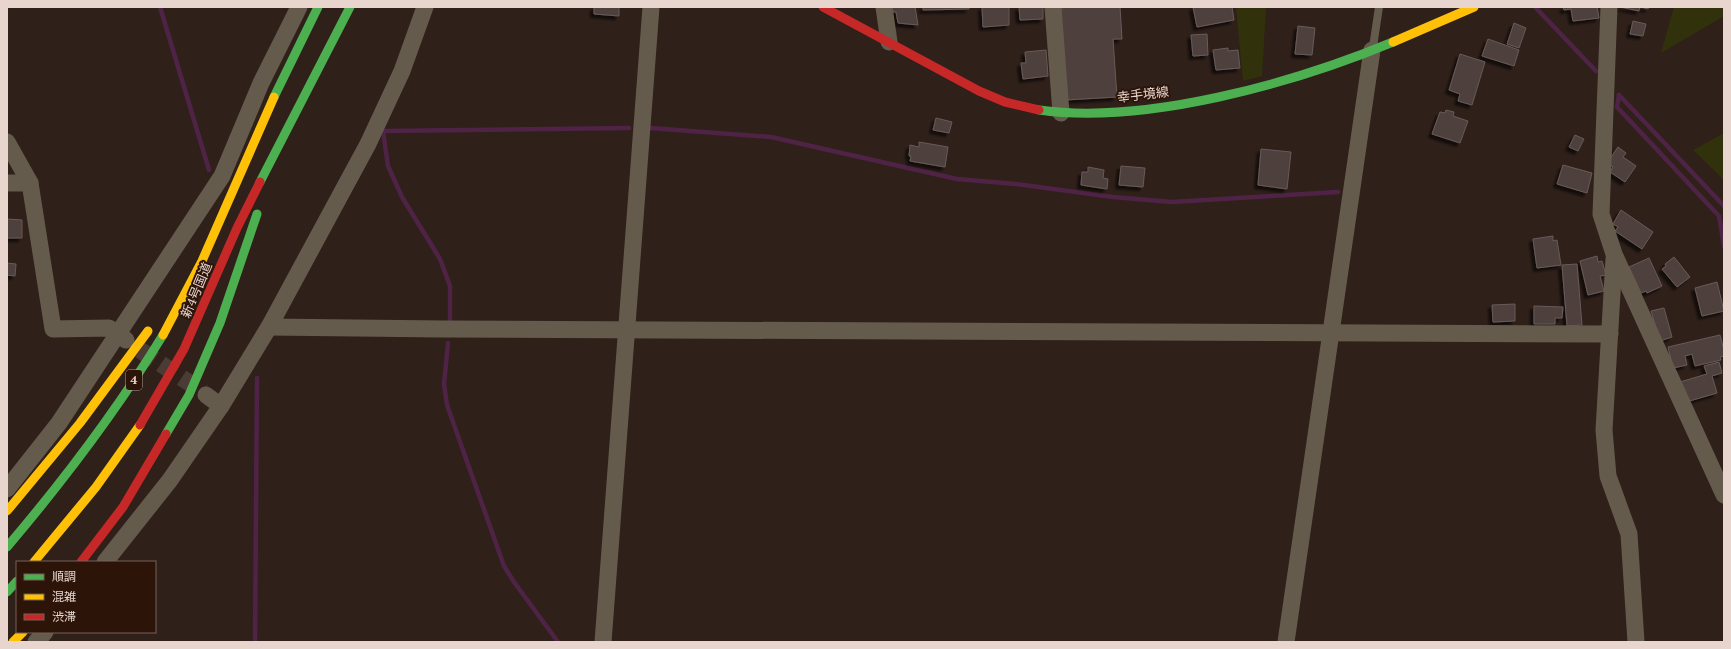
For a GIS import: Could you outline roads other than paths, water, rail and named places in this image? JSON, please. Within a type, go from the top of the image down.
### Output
[{"type":"main road","name":"新4号国道","points":[[7,547],[64,478],[119,404],[183,298],[199,267],[232,194],[279,85],[318,7]]},
{"type":"main road","name":"新4号国道","points":[[35,561],[101,479],[138,430],[183,351],[232,240],[311,88],[350,7]]},
{"type":"main road","name":"幸手境線","points":[[824,7],[967,85],[1006,102],[1033,109],[1061,112],[1106,112],[1151,108],[1232,93],[1289,78],[1372,50],[1417,33],[1474,7]]},
{"type":"main road","points":[[82,561],[123,507],[189,395],[230,297],[279,147]]},
{"type":"main road","points":[[202,236],[232,194]]},
{"type":"main road","points":[[7,511],[83,420],[153,324]]},
{"type":"main road","points":[[7,592],[16,582]]},
{"type":"main road","points":[[13,642],[22,633]]},
{"type":"street","points":[[7,490],[59,424],[123,338],[222,176],[261,83],[299,7]]},
{"type":"street","points":[[107,561],[170,480],[221,406],[269,327],[368,144],[402,70],[424,7]]},
{"type":"street","points":[[603,642],[628,330],[651,7]]},
{"type":"street","points":[[884,7],[890,42]]},
{"type":"street","points":[[1053,7],[1061,112]]},
{"type":"street","points":[[1609,7],[1601,214],[1614,254],[1724,495]]},
{"type":"street","points":[[1286,642],[1372,50]]},
{"type":"street","points":[[7,142],[30,183],[53,329],[109,328],[123,338]]},
{"type":"street","points":[[7,183],[30,183]]},
{"type":"street","points":[[1614,254],[1604,430],[1608,476],[1629,534],[1636,642]]},
{"type":"street","points":[[269,327],[1610,334]]},
{"type":"street","points":[[206,395],[221,406]]},
{"type":"street","points":[[36,642],[43,633]]},
{"type":"lane","points":[[1372,50],[1379,7]]},
{"type":"waterway","points":[[160,7],[209,170]]},
{"type":"waterway","points":[[1535,7],[1596,71]]},
{"type":"waterway","points":[[1619,95],[1617,107],[1719,216],[1724,246]]},
{"type":"waterway","points":[[1619,95],[1724,206]]},
{"type":"waterway","points":[[450,321],[450,286],[440,259],[402,197],[388,166],[383,131],[629,128]]},
{"type":"waterway","points":[[650,128],[771,137],[957,179],[1016,184],[1113,197],[1172,202],[1338,192]]},
{"type":"waterway","points":[[448,343],[444,384],[447,405],[504,566],[558,642]]},
{"type":"waterway","points":[[255,642],[257,378]]},
{"type":"tunnel","points":[[140,350],[203,392]]}]
